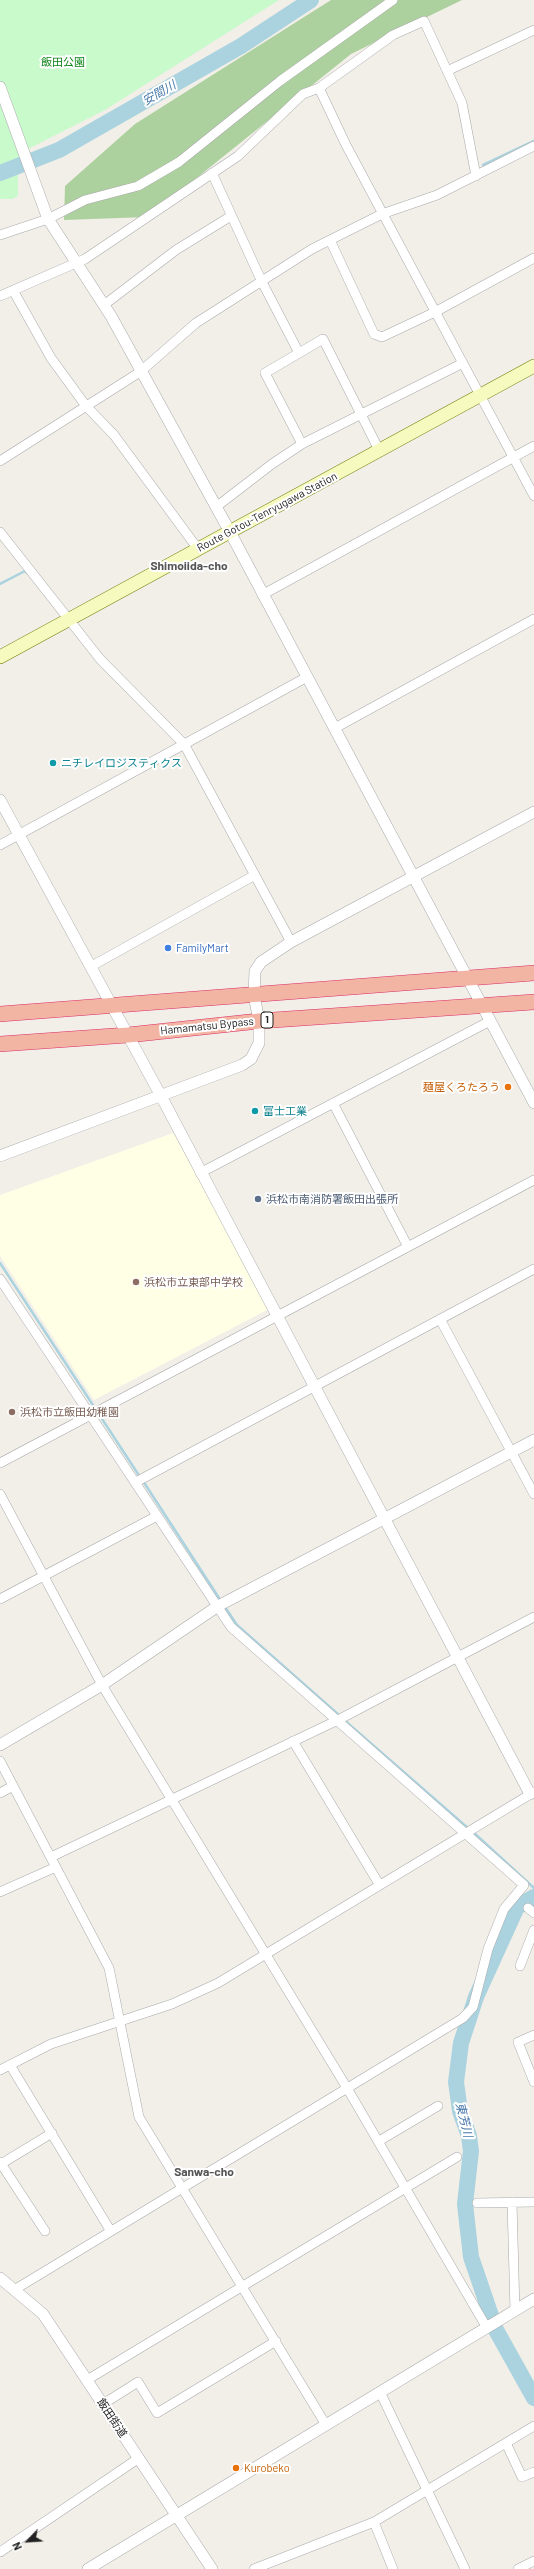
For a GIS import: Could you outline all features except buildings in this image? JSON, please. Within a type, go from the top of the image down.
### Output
[{"type":"highway","points":[[0,1014],[534,973]]},
{"type":"highway","name":"Hamamatsu Bypass","points":[[0,1044],[128,1035],[259,1021],[484,1007],[534,1002]]},
{"type":"main road","name":"Route Gotou-Tenryugawa Station","points":[[0,657],[534,366]]},
{"type":"street","points":[[0,235],[85,200],[138,186],[179,162],[280,81],[393,0]]},
{"type":"street","points":[[0,296],[14,292],[77,263],[238,156],[303,94],[319,88],[393,35],[424,21],[462,103],[476,176]]},
{"type":"street","points":[[447,71],[534,30]]},
{"type":"street","points":[[0,87],[9,108],[46,216],[104,304],[140,372],[230,532],[262,595],[307,676],[534,1103]]},
{"type":"street","points":[[319,88],[382,214],[481,395],[534,496]]},
{"type":"street","points":[[0,461],[140,372],[196,323],[330,240],[382,214],[437,195],[534,146]]},
{"type":"street","points":[[212,174],[262,282],[299,353]]},
{"type":"street","points":[[104,304],[176,250],[231,216]]},
{"type":"street","points":[[330,240],[374,334],[382,337],[435,312],[534,258]]},
{"type":"street","points":[[14,292],[51,358],[86,406],[114,434],[198,549]]},
{"type":"street","points":[[302,444],[265,373],[323,339],[379,450]]},
{"type":"street","points":[[216,507],[272,464],[302,444],[463,363]]},
{"type":"street","points":[[262,595],[534,446]]},
{"type":"street","points":[[0,532],[100,659],[184,744],[291,942]]},
{"type":"street","points":[[334,728],[534,619]]},
{"type":"street","points":[[0,845],[307,676]]},
{"type":"street","points":[[0,800],[110,1005],[161,1096],[200,1173],[457,1657],[533,1796],[466,1833],[379,1884],[266,1954],[191,1996],[51,2044],[0,2070]]},
{"type":"street","points":[[0,1156],[231,1070],[251,1059],[259,1043],[259,1021],[254,995],[255,971],[261,962],[291,942],[534,812]]},
{"type":"street","points":[[90,967],[255,875]]},
{"type":"street","points":[[200,1173],[490,1020]]},
{"type":"street","points":[[333,1103],[408,1248]]},
{"type":"street","points":[[0,1463],[534,1180]]},
{"type":"street","points":[[136,1482],[534,1269]]},
{"type":"street","points":[[0,1279],[231,1627],[524,1885],[504,1909],[495,1928],[473,2007],[463,2018],[110,2230],[14,2290]]},
{"type":"street","points":[[440,1319],[534,1494]]},
{"type":"street","points":[[0,1745],[102,1685],[218,1606],[534,1440]]},
{"type":"street","points":[[0,1494],[102,1685],[379,2141],[487,2328]]},
{"type":"street","points":[[0,1599],[157,1516]]},
{"type":"street","points":[[51,1857],[338,1720],[534,1617]]},
{"type":"street","points":[[293,1741],[379,1884]]},
{"type":"street","points":[[0,1762],[109,1968],[140,2117],[326,2425]]},
{"type":"street","points":[[0,1793],[13,1786]]},
{"type":"street","points":[[0,1892],[56,1867]]},
{"type":"street","points":[[520,1966],[534,1930]]},
{"type":"street","points":[[534,2036],[518,2042],[534,2082]]},
{"type":"street","points":[[10,2065],[110,2230]]},
{"type":"street","points":[[379,2141],[438,2106]]},
{"type":"street","points":[[44,2231],[1,2166],[52,2133]]},
{"type":"street","points":[[87,2380],[456,2157]]},
{"type":"street","points":[[512,2202],[515,2311]]},
{"type":"street","points":[[477,2203],[534,2202]]},
{"type":"street","name":"飯田街道","points":[[0,2278],[43,2314],[177,2514],[212,2569]]},
{"type":"street","points":[[88,2569],[534,2299]]},
{"type":"street","points":[[103,2404],[138,2382],[157,2413],[276,2342]]},
{"type":"street","points":[[380,2392],[465,2569]]},
{"type":"street","points":[[254,2569],[374,2522],[534,2426]]},
{"type":"street","points":[[506,2443],[522,2477],[534,2472]]},
{"type":"street","points":[[0,2552],[139,2458]]},
{"type":"street","points":[[374,2522],[393,2569]]},
{"type":"street","points":[[518,2569],[534,2561]]},
{"type":"shaded area","name":"浜松市立東部中学校","points":[[173,1133],[269,1309],[94,1400],[0,1256],[0,1195]]},
{"type":"green space","name":"飯田公園","points":[[0,0],[279,0],[105,110],[26,150],[18,174],[18,196],[12,199],[0,199]]},
{"type":"green space","points":[[331,0],[462,0],[351,54],[148,217],[64,220],[65,186],[135,124]]},
{"type":"waterway","name":"安間川","points":[[0,173],[59,150],[241,46],[311,0]]},
{"type":"waterway","points":[[483,165],[534,141]]},
{"type":"waterway","points":[[0,584],[25,571],[27,573]]},
{"type":"waterway","points":[[0,1263],[140,1477]]},
{"type":"waterway","points":[[143,1481],[221,1601]]},
{"type":"waterway","points":[[225,1607],[237,1625],[340,1716]]},
{"type":"waterway","points":[[343,1719],[469,1829]]},
{"type":"waterway","points":[[473,1832],[534,1888]]},
{"type":"waterway","name":"東芳川","points":[[534,1897],[517,1907],[476,1997],[461,2043],[456,2082],[460,2111],[469,2136],[471,2151],[465,2204],[471,2257],[496,2330],[534,2398]]},
{"type":"place","name":"ニチレイロジスティクス","points":[[53,763]]},
{"type":"place","name":"FamilyMart","points":[[168,948]]},
{"type":"place","name":"麺屋くろたろう","points":[[508,1087]]},
{"type":"place","name":"富士工業","points":[[255,1111]]},
{"type":"place","name":"浜松市南消防署飯田出張所","points":[[258,1199]]},
{"type":"place","name":"浜松市立東部中学校","points":[[136,1282]]},
{"type":"place","name":"浜松市立飯田幼稚園","points":[[12,1412]]},
{"type":"place","name":"Kurobeko","points":[[236,2468]]},
{"type":"district","name":"Shimoiida-cho","points":[[189,566]]},
{"type":"district","name":"Sanwa-cho","points":[[204,2172]]}]
